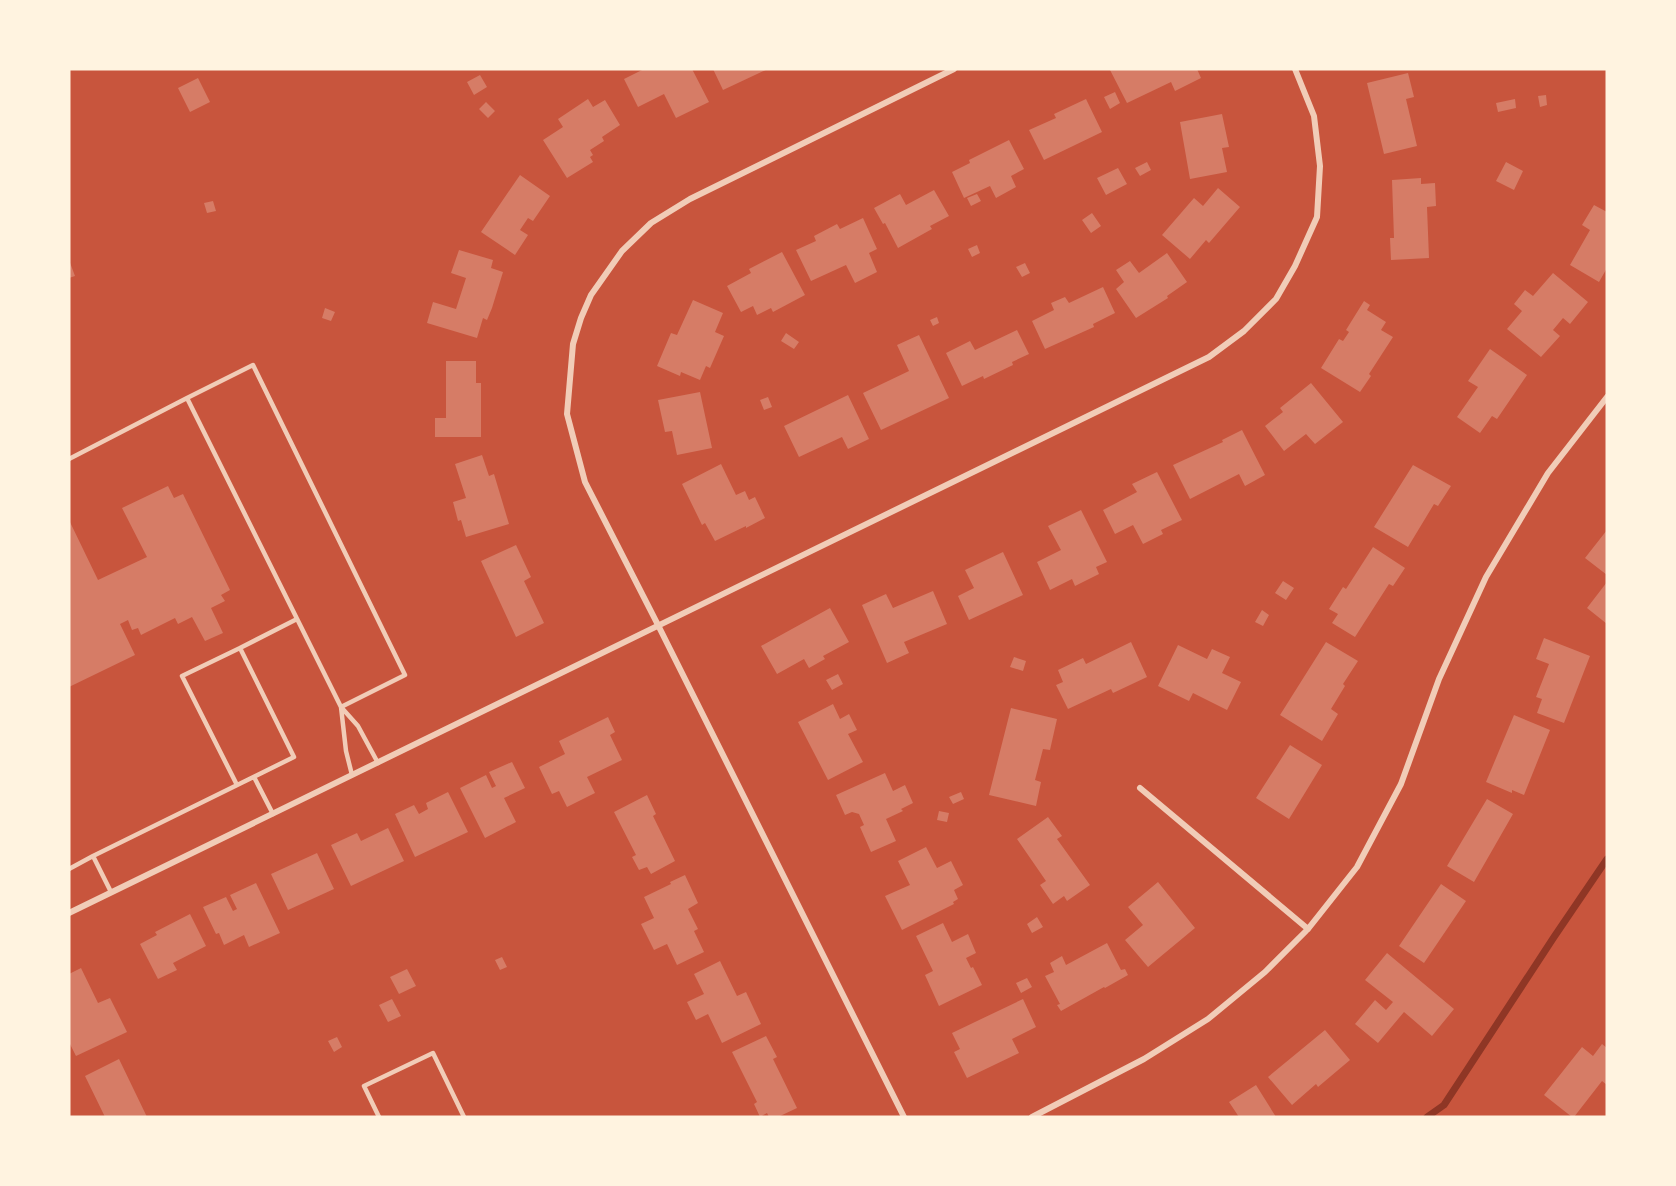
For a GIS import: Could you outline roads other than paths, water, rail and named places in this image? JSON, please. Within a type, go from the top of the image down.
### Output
[{"type":"street","points":[[904,1117],[585,482],[567,414],[573,344],[591,295],[622,250],[651,223],[690,199],[954,69]]},
{"type":"street","points":[[69,912],[1209,357],[1244,331],[1276,299],[1295,266],[1317,217],[1320,166],[1314,116],[1295,69]]},
{"type":"street","points":[[1032,1117],[1144,1059],[1208,1019],[1265,972],[1308,929],[1357,867],[1401,784],[1439,679],[1486,577],[1548,473],[1607,397]]},
{"type":"street","points":[[1140,788],[1308,929]]},
{"type":"lane","points":[[69,459],[253,365],[405,675],[341,707]]},
{"type":"lane","points":[[187,398],[341,707],[358,726],[378,763]]},
{"type":"lane","points":[[237,785],[182,676],[297,619]]},
{"type":"lane","points":[[69,868],[294,757],[240,648]]},
{"type":"lane","points":[[341,707],[346,750],[352,775]]},
{"type":"lane","points":[[254,777],[273,814]]},
{"type":"lane","points":[[93,856],[111,892]]},
{"type":"lane","points":[[379,1117],[364,1086],[433,1053],[464,1117]]},
{"type":"waterway","points":[[1427,1117],[1444,1105],[1607,859]]}]
